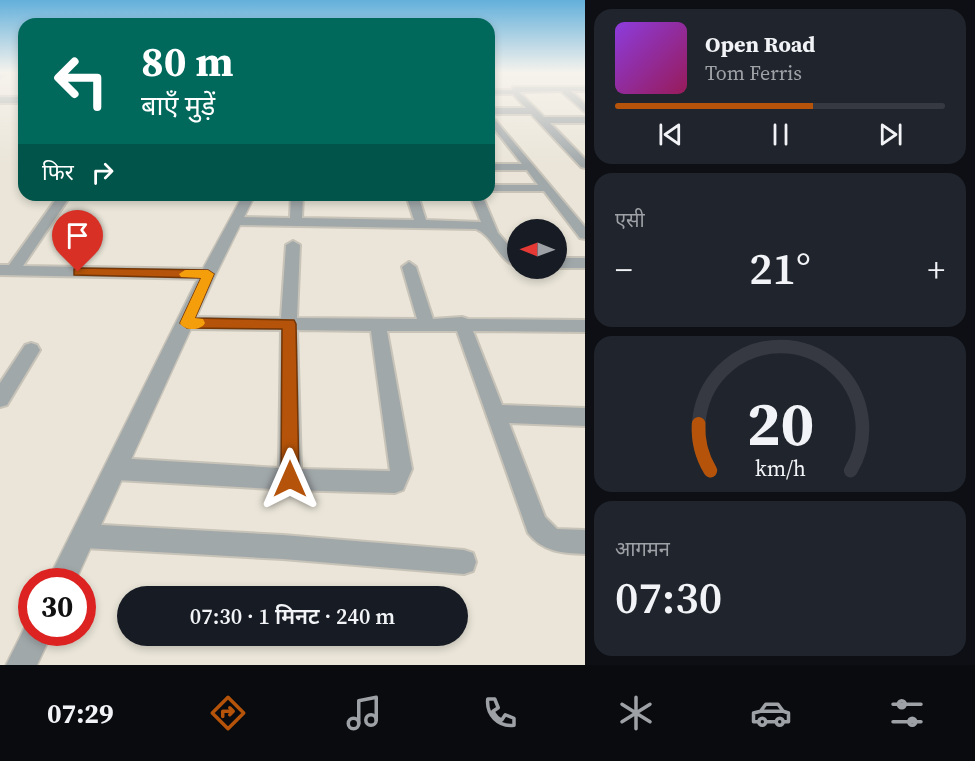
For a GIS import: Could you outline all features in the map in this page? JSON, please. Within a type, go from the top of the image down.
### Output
[{"type":"street","points":[[525,103],[585,165]]},
{"type":"street","points":[[495,111],[532,111]]},
{"type":"street","points":[[542,120],[585,120]]},
{"type":"street","points":[[495,123],[584,233]]},
{"type":"street","points":[[568,147],[585,147]]},
{"type":"street","points":[[495,167],[530,167]]},
{"type":"street","points":[[495,188],[547,188]]},
{"type":"street","points":[[6,270],[60,201]]},
{"type":"street","points":[[68,568],[187,323],[208,274],[246,201]]},
{"type":"street","points":[[296,222],[297,201]]},
{"type":"street","points":[[414,201],[421,223]]},
{"type":"street","points":[[479,201],[492,232],[507,255]]},
{"type":"street","points":[[236,221],[478,225],[492,232]]},
{"type":"street","points":[[290,479],[289,324],[293,245]]},
{"type":"street","points":[[567,263],[585,263]]},
{"type":"street","points":[[409,267],[427,324]]},
{"type":"street","points":[[6,270],[208,274]]},
{"type":"street","points":[[187,323],[462,323],[585,326]]},
{"type":"street","points":[[462,323],[536,525],[544,535],[555,541],[585,542]]},
{"type":"street","points":[[117,469],[290,479],[395,482],[401,469],[378,324]]},
{"type":"street","points":[[0,399],[31,350]]},
{"type":"street","points":[[495,414],[585,417]]},
{"type":"street","points":[[84,536],[283,547],[464,561]]},
{"type":"street","points":[[30,646],[21,665],[34,665]]},
{"type":"slow traffic","points":[[185,274],[208,274],[187,323],[199,323]]},
{"type":"route","points":[[78,272],[208,274],[187,323],[289,324],[290,479]]}]
